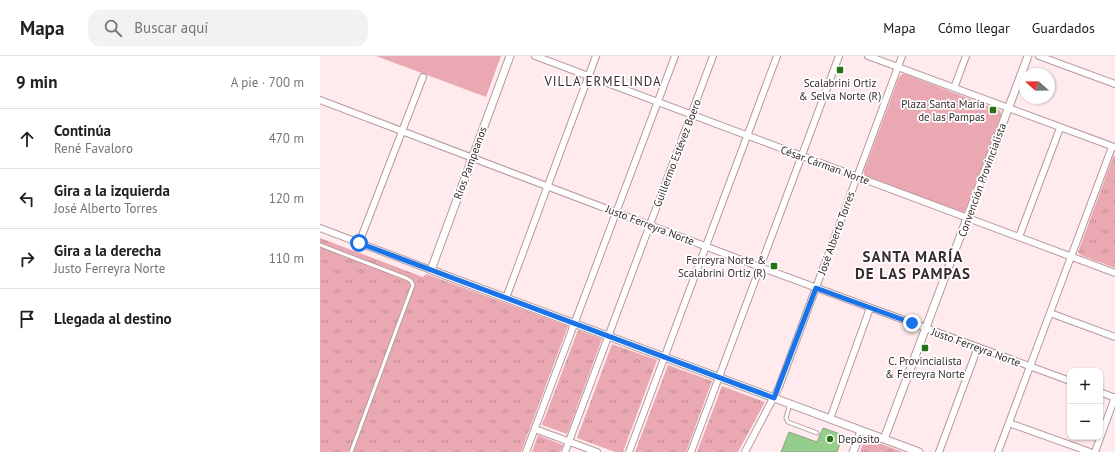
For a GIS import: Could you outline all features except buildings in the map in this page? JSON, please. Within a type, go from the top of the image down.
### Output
[{"type":"street","name":"Ríos Pampeanos","points":[[431,270],[510,56]]},
{"type":"street","name":"César Cárman Norte","points":[[535,56],[1115,273]]},
{"type":"street","points":[[506,298],[596,56]]},
{"type":"street","points":[[526,452],[675,56]]},
{"type":"street","name":"Guillermo Estévez Boero","points":[[565,452],[713,56]]},
{"type":"street","points":[[629,452],[777,56]]},
{"type":"street","points":[[691,452],[839,56]]},
{"type":"street","points":[[868,56],[1113,147],[998,452]]},
{"type":"street","name":"José Alberto Torres","points":[[744,452],[774,398],[902,56]]},
{"type":"street","points":[[954,88],[966,56]]},
{"type":"street","name":"Convención Provincialista","points":[[884,439],[1028,56]]},
{"type":"street","points":[[1039,56],[1115,84]]},
{"type":"street","points":[[359,243],[423,77]]},
{"type":"street","name":"Justo Ferreyra Norte","points":[[320,100],[816,288],[1067,380]]},
{"type":"street","points":[[1019,237],[1060,128]]},
{"type":"street","points":[[320,228],[919,452]]},
{"type":"street","points":[[830,419],[870,308]]},
{"type":"street","points":[[1050,313],[1115,337]]},
{"type":"street","points":[[939,452],[978,347]]},
{"type":"street","points":[[1095,452],[1115,398],[1103,393]]},
{"type":"street","points":[[1009,423],[1090,452]]},
{"type":"street","points":[[535,428],[597,452]]},
{"type":"street","points":[[853,452],[862,431]]},
{"type":"lane","points":[[320,245],[406,278],[413,285],[352,452]]},
{"type":"lane","points":[[790,404],[786,416],[788,422],[817,433]]},
{"type":"green space","points":[[376,56],[501,56],[486,97]]},
{"type":"green space","points":[[902,74],[1001,112],[1001,116],[964,212],[960,212],[864,176],[864,171],[899,77]]},
{"type":"green space","points":[[1115,155],[1115,268],[1080,255],[1078,252]]},
{"type":"green space","points":[[320,238],[423,277],[426,274],[568,326],[521,452],[320,452]]},
{"type":"green space","points":[[578,330],[602,339],[567,434],[542,425]]},
{"type":"green space","points":[[612,344],[657,360],[623,452],[615,452],[577,438]]},
{"type":"green space","points":[[668,365],[712,381],[686,452],[635,452]]},
{"type":"green space","points":[[722,386],[765,402],[738,452],[697,452]]},
{"type":"green space","points":[[538,435],[563,445],[560,452],[532,452]]},
{"type":"green space","points":[[869,439],[903,452],[860,452],[864,441]]},
{"type":"place","name":"Scalabrini Ortiz & Selva Norte (R)","points":[[840,70]]},
{"type":"place","name":"Plaza Santa María de las Pampas","points":[[993,110]]},
{"type":"place","name":"Ferreyra Norte & Scalabrini Ortiz (R)","points":[[774,266]]},
{"type":"place","name":"C. Provincialista & Ferreyra Norte","points":[[925,348]]},
{"type":"place","name":"Depósito","points":[[830,439]]},
{"type":"district","name":"VILLA ERMELINDA","points":[[603,81]]},
{"type":"district","name":"SANTA MARÍA DE LAS PAMPAS","points":[[913,266]]},
{"type":"route","points":[[359,243],[774,398],[816,288],[912,323]]}]
